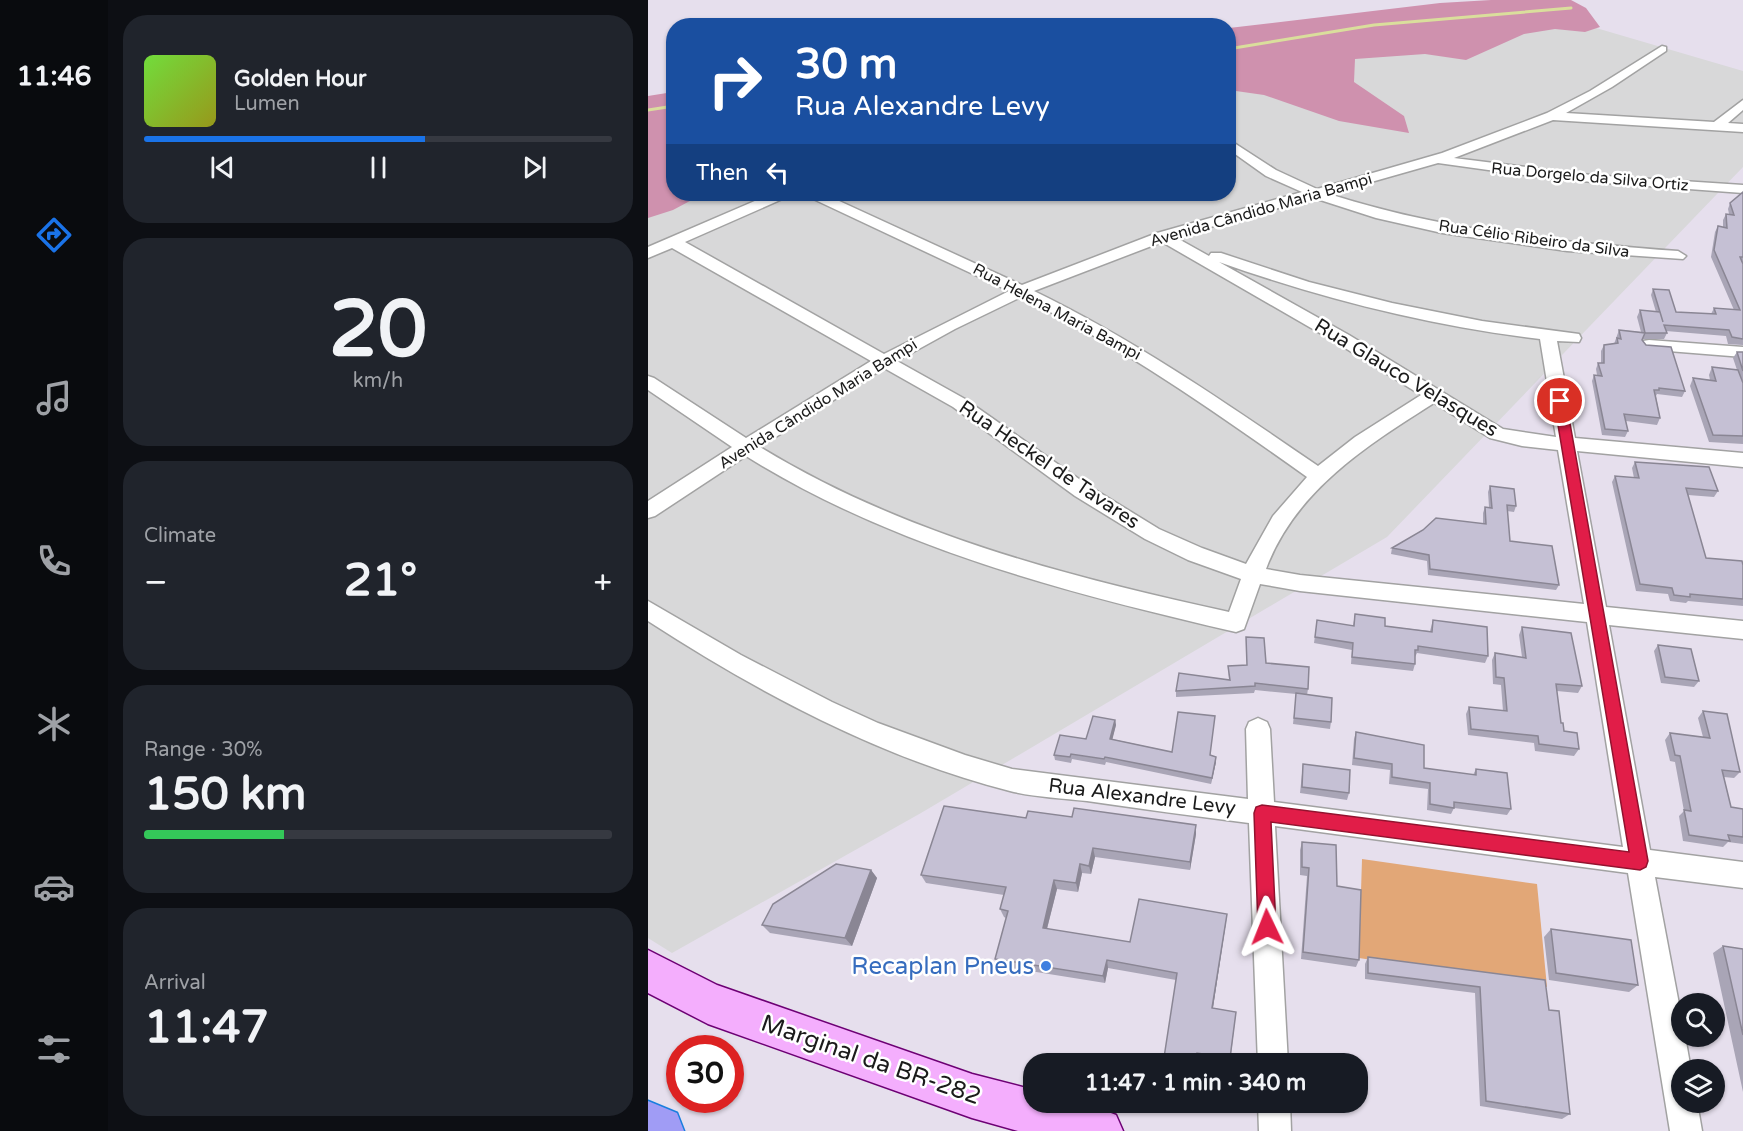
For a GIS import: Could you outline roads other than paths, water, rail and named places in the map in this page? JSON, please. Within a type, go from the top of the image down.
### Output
[{"type":"highway","points":[[648,1126],[659,1131]]},
{"type":"main road","name":"Marginal da BR-282","points":[[648,971],[708,1003],[961,1093],[1100,1131]]},
{"type":"street","name":"Avenida Cândido Maria Bampi","points":[[648,512],[886,360],[972,314],[1022,291],[1162,236],[1438,159],[1551,116],[1586,99],[1662,49]]},
{"type":"street","points":[[1716,127],[1743,104]]},
{"type":"street","points":[[1551,116],[1743,128]]},
{"type":"street","name":"Rua Célio Ribeiro da Silva","points":[[1236,149],[1261,167],[1318,194],[1395,218],[1473,234],[1555,245],[1678,256]]},
{"type":"street","name":"Rua Dorgelo da Silva Ortiz","points":[[1438,159],[1563,178],[1743,189]]},
{"type":"street","points":[[648,253],[766,201]]},
{"type":"street","name":"Rua Helena Maria Bampi","points":[[828,201],[1022,291],[1137,353],[1318,475]]},
{"type":"street","points":[[1162,236],[1247,266],[1352,298],[1413,313],[1548,336],[1573,338]]},
{"type":"street","name":"Rua Glauco Velasques","points":[[1162,236],[1291,309],[1507,437],[1743,460]]},
{"type":"street","name":"Rua Heckel de Tavares","points":[[673,242],[886,360],[996,427],[1111,511],[1195,554],[1253,575],[1347,589],[1743,630]]},
{"type":"street","points":[[1548,336],[1686,1131]]},
{"type":"street","points":[[1649,345],[1743,352]]},
{"type":"street","points":[[648,382],[796,476],[862,509],[941,541],[1054,578],[1164,608],[1236,623],[1264,546],[1279,522],[1318,475],[1373,434],[1435,395]]},
{"type":"street","name":"Rua Alexandre Levy","points":[[648,610],[696,641],[823,708],[933,756],[1012,780],[1743,875]]},
{"type":"street","points":[[1258,729],[1272,1053]]},
{"type":"street","points":[[1274,1113],[1275,1131]]},
{"type":"waterway","points":[[1236,48],[1374,25],[1571,8]]},
{"type":"waterway","points":[[648,110],[666,107]]},
{"type":"place","name":"Recaplan Pneus","points":[[1046,966]]}]
